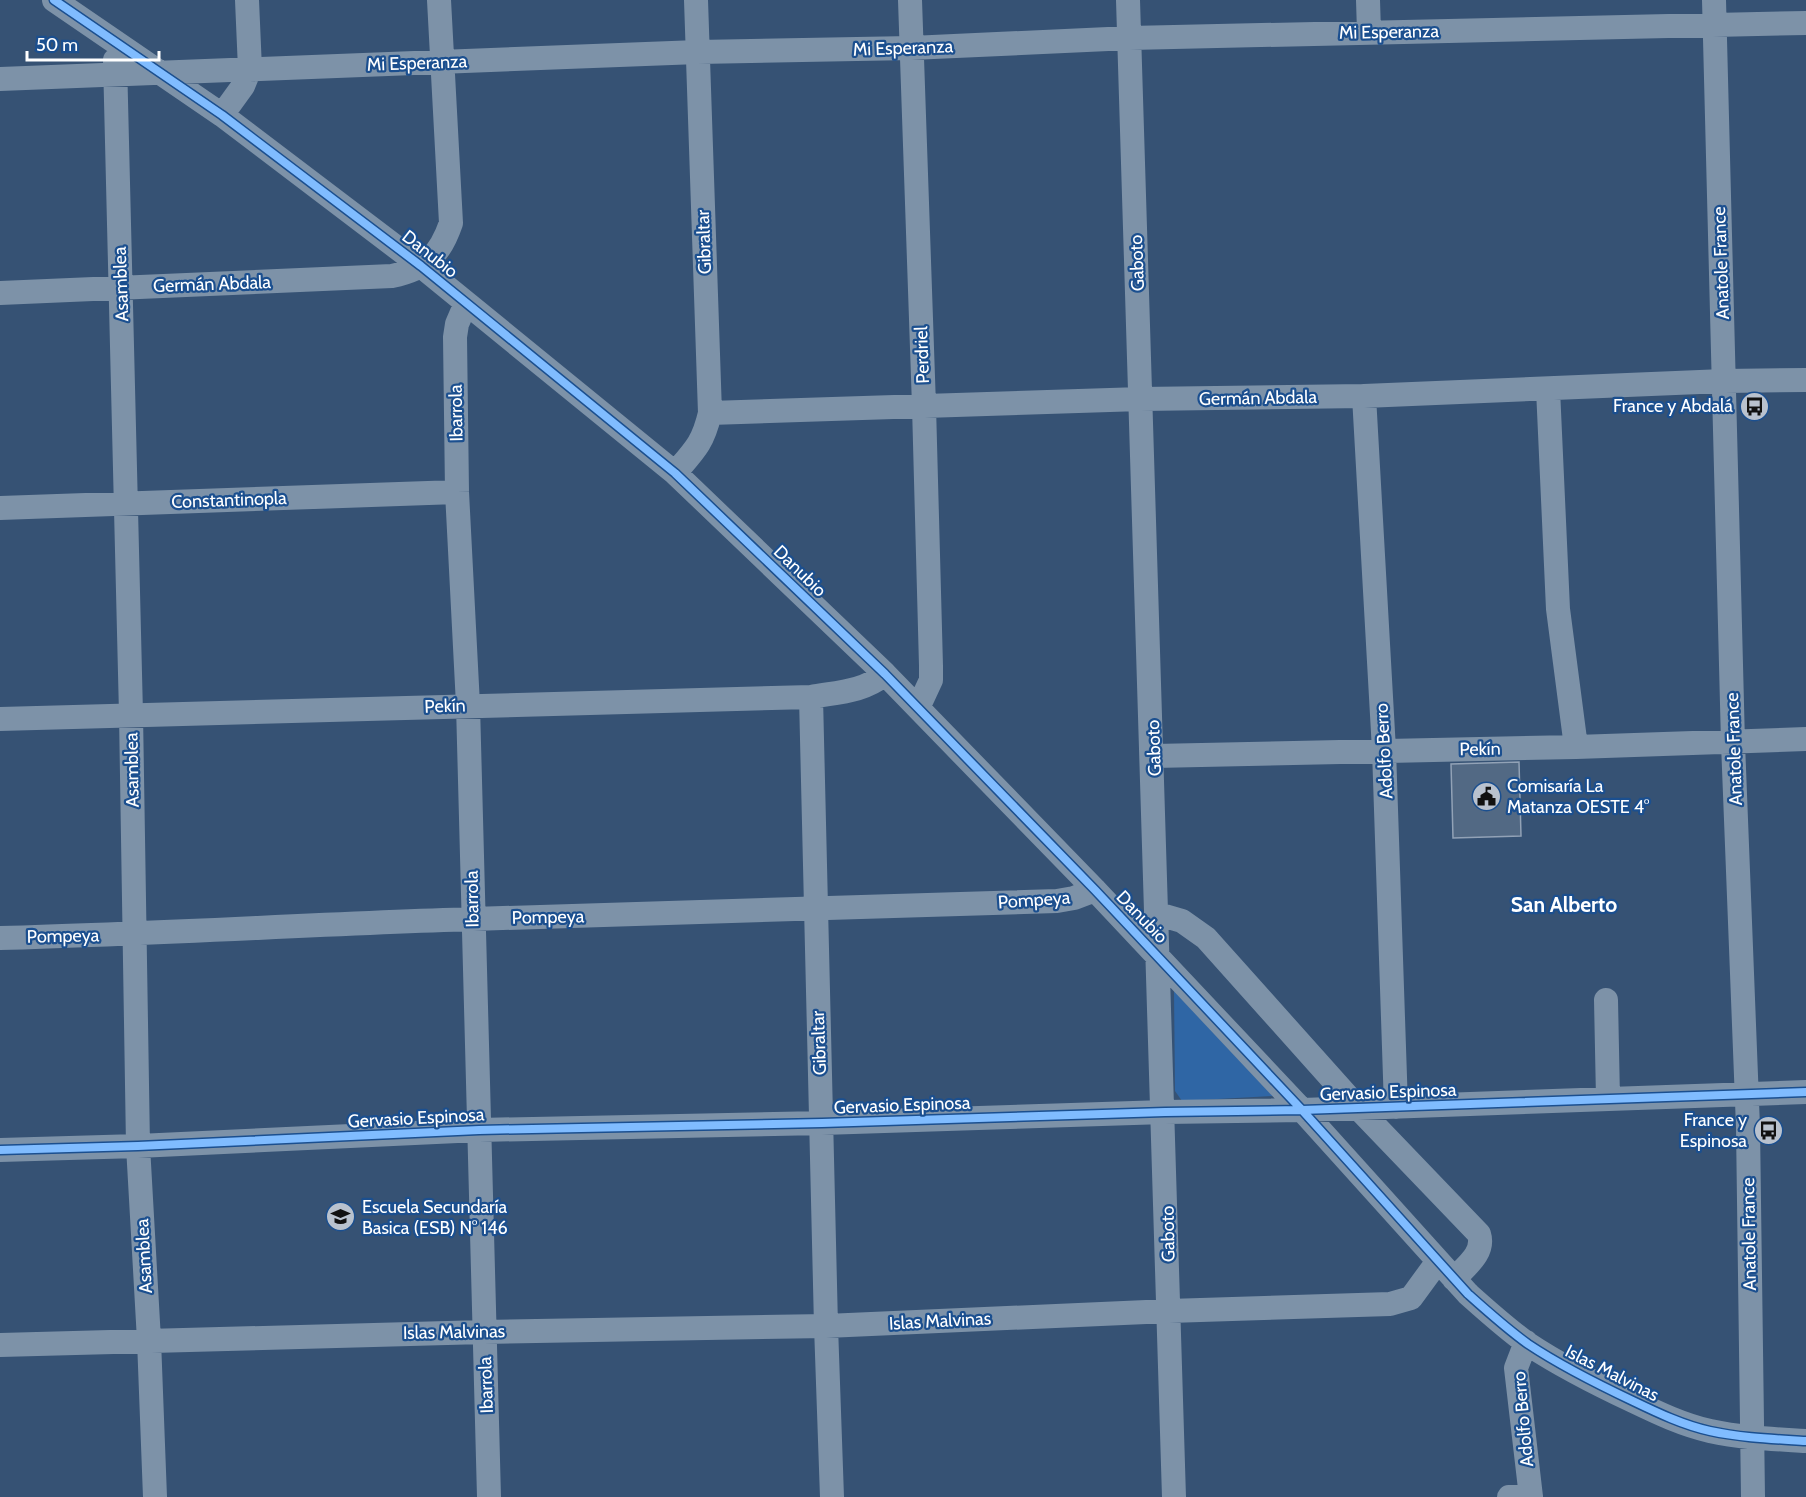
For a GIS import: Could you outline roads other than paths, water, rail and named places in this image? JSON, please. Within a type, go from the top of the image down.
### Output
[{"type":"street","name":"Danubio","points":[[54,0],[222,115],[421,266],[675,473],[885,674],[1095,890],[1302,1110],[1438,1261]]},
{"type":"street","points":[[222,115],[243,86],[250,69],[247,0]]},
{"type":"street","points":[[421,266],[438,253],[451,223],[439,0]]},
{"type":"street","name":"Gibraltar","points":[[675,473],[696,450],[704,436],[710,412],[696,0]]},
{"type":"street","name":"Perdriel","points":[[910,0],[931,680],[918,708]]},
{"type":"street","name":"Gaboto","points":[[1128,0],[1154,756],[1158,956],[1165,1112],[1174,1497]]},
{"type":"street","points":[[1368,0],[1369,32]]},
{"type":"street","name":"Anatole France","points":[[1714,0],[1733,743],[1746,1093],[1753,1497]]},
{"type":"street","name":"Mi Esperanza","points":[[0,79],[698,52],[911,48],[1130,38],[1806,23]]},
{"type":"street","name":"Asamblea","points":[[116,43],[114,75],[122,288],[138,1146],[155,1497]]},
{"type":"street","name":"Germán Abdala","points":[[0,292],[392,276],[409,273],[421,266]]},
{"type":"street","name":"Ibarrola","points":[[466,303],[457,324],[455,337],[457,492],[468,705],[489,1497]]},
{"type":"street","name":"Germán Abdala","points":[[710,412],[1141,399],[1364,396],[1724,381],[1806,380]]},
{"type":"street","points":[[1548,389],[1558,609],[1576,747]]},
{"type":"street","name":"Adolfo Berro","points":[[1364,396],[1384,750],[1396,1107]]},
{"type":"street","name":"Constantinopla","points":[[0,508],[457,492]]},
{"type":"street","name":"Pekín","points":[[0,719],[811,697],[862,688],[873,684],[885,674]]},
{"type":"street","name":"Gibraltar","points":[[811,697],[814,910],[832,1497]]},
{"type":"street","name":"Pekín","points":[[1154,756],[1733,743],[1806,739]]},
{"type":"street","name":"Pompeya","points":[[0,938],[472,919],[1057,901],[1074,898],[1095,890]]},
{"type":"street","points":[[1158,914],[1182,921],[1206,938],[1358,1108],[1479,1234],[1482,1243],[1479,1251],[1454,1279]]},
{"type":"street","points":[[1605,1000],[1608,1098]]},
{"type":"street","name":"Gervasio Espinosa","points":[[0,1149],[138,1146],[479,1130],[1302,1110],[1806,1092]]},
{"type":"street","name":"Islas Malvinas","points":[[0,1345],[484,1332],[825,1326],[1390,1304],[1411,1298],[1438,1261],[1476,1301],[1526,1342],[1598,1385],[1668,1417],[1708,1431],[1751,1438],[1806,1441]]},
{"type":"street","name":"Adolfo Berro","points":[[1526,1342],[1516,1368],[1531,1497]]},
{"type":"street","points":[[1509,1497],[1531,1497]]},
{"type":"place","name":"France y Abdalá","points":[[1754,406]]},
{"type":"place","name":"Comisaría La Matanza OESTE 4°","points":[[1486,796]]},
{"type":"place","name":"France y Espinosa","points":[[1768,1130]]},
{"type":"place","name":"Escuela Secundaría Basica (ESB) N° 146","points":[[341,1217]]},
{"type":"district","name":"San Alberto","points":[[1564,904]]}]
